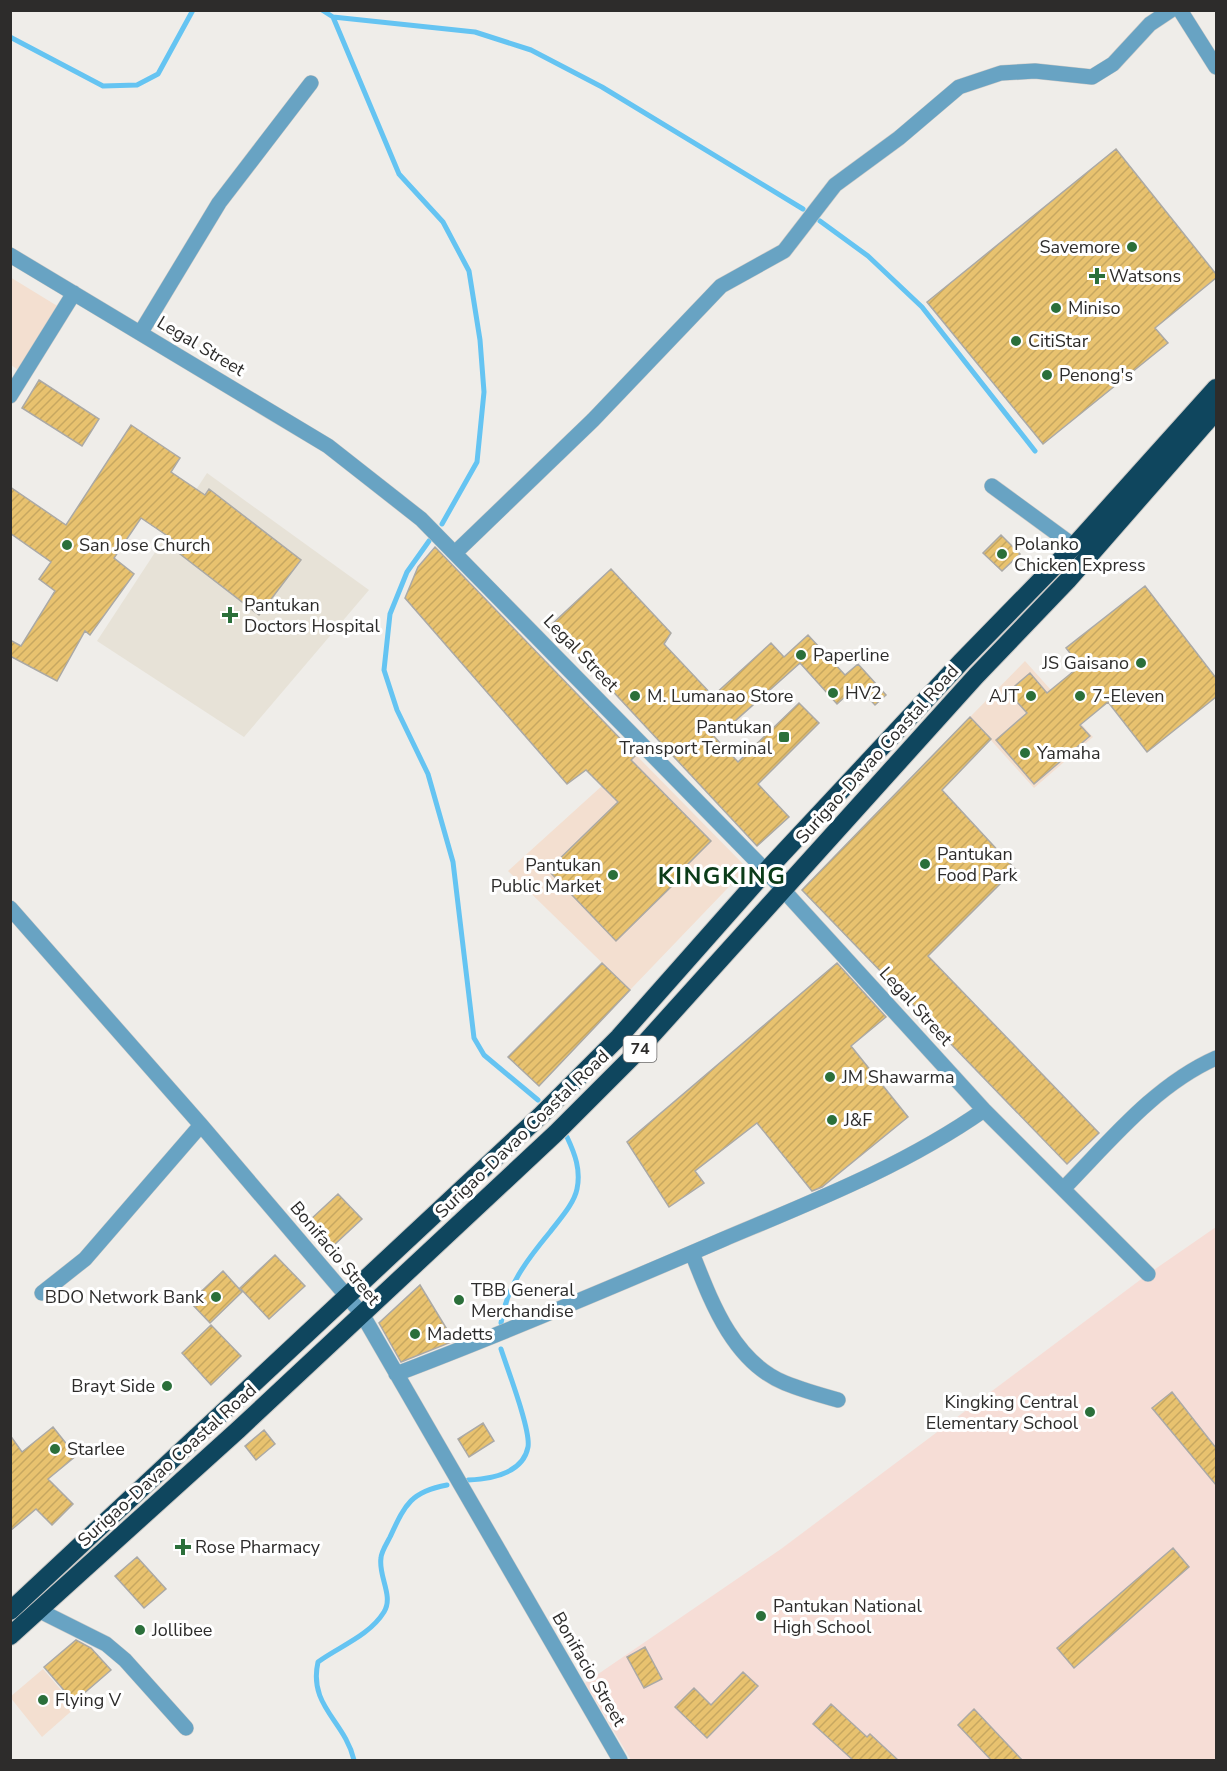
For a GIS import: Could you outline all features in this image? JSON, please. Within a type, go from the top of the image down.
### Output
[{"type":"highway","name":"Surigao-Davao Coastal Road","points":[[13,1621],[223,1413],[540,1116],[619,1037],[766,872],[1074,546],[1216,388]]},
{"type":"highway","name":"Surigao-Davao Coastal Road","points":[[13,1621],[38,1610],[238,1430],[556,1133],[635,1054],[976,676],[1068,580],[1216,411]]},
{"type":"highway","points":[[1054,566],[1068,580]]},
{"type":"highway","points":[[962,662],[976,676]]},
{"type":"highway","points":[[540,1116],[556,1133]]},
{"type":"highway","points":[[223,1413],[238,1430]]},
{"type":"street","points":[[456,552],[593,420],[720,286],[783,251],[835,185],[899,138],[959,87],[1001,73],[1035,71],[1092,77],[1113,64],[1150,24],[1172,10]]},
{"type":"street","points":[[1180,10],[1216,67]]},
{"type":"street","points":[[141,332],[219,203],[311,83]]},
{"type":"street","name":"Legal Street","points":[[10,255],[328,446],[390,493],[456,552],[766,872],[984,1110],[1148,1274]]},
{"type":"street","points":[[10,396],[74,293]]},
{"type":"street","points":[[992,486],[1074,546]]},
{"type":"street","name":"Bonifacio Street","points":[[10,908],[201,1125],[362,1314],[620,1761]]},
{"type":"street","points":[[1064,1188],[1148,1102],[1197,1066],[1216,1058]]},
{"type":"street","points":[[396,1374],[505,1333],[904,1159],[984,1110]]},
{"type":"street","points":[[42,1293],[85,1259],[201,1125]]},
{"type":"street","points":[[692,1253],[713,1307],[730,1335],[756,1364],[783,1383],[838,1400]]},
{"type":"street","points":[[38,1610],[106,1644],[125,1660],[186,1728]]},
{"type":"shaded area","points":[[10,277],[59,307],[20,371],[11,365]]},
{"type":"shaded area","name":"Pantukan Doctors Hospital","points":[[207,473],[369,590],[244,737],[97,641]]},
{"type":"shaded area","points":[[1025,661],[1093,737],[1034,788],[970,717]]},
{"type":"shaded area","points":[[636,755],[747,868],[630,990],[508,871]]},
{"type":"shaded area","name":"Kingking Central Elementary School","points":[[1216,1227],[1216,1760],[631,1760],[585,1683],[781,1549],[1148,1274]]},
{"type":"shaded area","points":[[43,1669],[76,1707],[42,1737],[10,1697]]},
{"type":"building","points":[[1116,149],[1216,274],[1216,278],[1155,328],[1168,343],[1043,444],[927,302]]},
{"type":"building","points":[[39,380],[99,419],[82,446],[22,408]]},
{"type":"building","points":[[131,425],[180,458],[171,472],[205,495],[209,489],[301,560],[259,615],[167,544],[172,539],[141,518],[114,558],[134,574],[90,635],[85,631],[57,681],[10,656],[10,640],[21,646],[55,591],[39,579],[51,562],[10,533],[10,487],[66,525]]},
{"type":"building","points":[[1001,535],[1020,554],[1002,571],[983,553]]},
{"type":"building","points":[[435,547],[636,755],[631,760],[711,841],[675,877],[678,880],[616,941],[548,870],[618,802],[586,770],[567,784],[405,598],[418,567]]},
{"type":"building","points":[[611,569],[671,633],[664,644],[713,696],[771,643],[784,657],[808,635],[845,675],[858,664],[886,695],[875,705],[857,686],[837,704],[800,663],[735,721],[709,731],[738,762],[799,703],[819,723],[758,784],[789,817],[757,846],[551,625]]},
{"type":"building","name":"JS Gaisano","points":[[1145,586],[1216,678],[1216,697],[1147,752],[1108,702],[1080,725],[1090,736],[1034,784],[996,740],[1027,713],[1008,692],[1030,673],[1047,693],[1080,666],[1066,648]]},
{"type":"building","points":[[970,717],[991,739],[942,790],[1015,869],[928,956],[1099,1133],[1067,1164],[802,890]]},
{"type":"building","points":[[602,963],[630,990],[539,1086],[508,1057]]},
{"type":"building","points":[[837,963],[886,1017],[851,1046],[908,1117],[822,1187],[812,1191],[757,1123],[695,1171],[704,1183],[669,1207],[627,1142]]},
{"type":"building","points":[[338,1194],[362,1219],[333,1246],[310,1220]]},
{"type":"building","points":[[275,1255],[305,1286],[269,1319],[240,1288]]},
{"type":"building","name":"BDO Network Bank","points":[[223,1271],[242,1292],[210,1323],[190,1302]]},
{"type":"building","name":"Madetts","points":[[420,1285],[454,1341],[401,1362],[379,1323]]},
{"type":"building","points":[[211,1325],[241,1356],[211,1385],[182,1353]]},
{"type":"building","points":[[1172,1392],[1216,1448],[1216,1485],[1152,1408]]},
{"type":"building","points":[[483,1423],[494,1441],[469,1457],[458,1439]]},
{"type":"building","points":[[53,1427],[76,1456],[48,1479],[73,1504],[52,1525],[36,1509],[10,1531],[10,1435],[22,1452]]},
{"type":"building","points":[[264,1430],[275,1444],[256,1460],[245,1446]]},
{"type":"building","points":[[1173,1548],[1189,1567],[1074,1668],[1057,1648]]},
{"type":"building","points":[[137,1557],[166,1589],[144,1608],[115,1576]]},
{"type":"building","points":[[76,1640],[91,1648],[111,1670],[74,1702],[44,1667]]},
{"type":"building","points":[[645,1647],[662,1679],[644,1688],[627,1657]]},
{"type":"building","points":[[743,1672],[758,1686],[707,1738],[675,1707],[694,1688],[711,1705]]},
{"type":"building","points":[[831,1704],[867,1737],[870,1734],[899,1761],[854,1761],[813,1724]]},
{"type":"building","points":[[974,1709],[1023,1761],[992,1761],[958,1725]]},
{"type":"waterway","points":[[10,37],[103,86],[137,85],[158,74],[193,10]]},
{"type":"waterway","points":[[322,10],[333,17],[475,32],[531,50],[602,87],[803,209]]},
{"type":"waterway","points":[[333,17],[399,174],[443,222],[469,271],[480,340],[484,392],[477,462],[442,524]]},
{"type":"waterway","points":[[820,221],[868,256],[922,307],[1035,451]]},
{"type":"waterway","points":[[429,541],[407,572],[390,614],[384,670],[397,710],[428,774],[453,862],[474,1038],[484,1055],[538,1100]]},
{"type":"waterway","points":[[501,1323],[508,1297],[519,1274],[566,1212],[575,1195],[578,1169],[567,1137]]},
{"type":"waterway","points":[[468,1480],[495,1476],[512,1469],[525,1456],[528,1447],[526,1427],[501,1349]]},
{"type":"waterway","points":[[354,1760],[343,1734],[318,1690],[316,1677],[318,1662],[370,1628],[384,1612],[387,1606],[387,1593],[381,1565],[384,1548],[400,1516],[410,1502],[425,1492],[447,1485]]},
{"type":"place","name":"Savemore","points":[[1132,247]]},
{"type":"place","name":"Watsons","points":[[1097,276]]},
{"type":"place","name":"Miniso","points":[[1056,308]]},
{"type":"place","name":"CitiStar","points":[[1016,341]]},
{"type":"place","name":"Penong's","points":[[1047,375]]},
{"type":"place","name":"San Jose Church","points":[[67,545]]},
{"type":"place","name":"Polanko Chicken Express","points":[[1002,554]]},
{"type":"place","name":"Pantukan Doctors Hospital","points":[[230,615]]},
{"type":"place","name":"Paperline","points":[[801,655]]},
{"type":"place","name":"JS Gaisano","points":[[1141,663]]},
{"type":"place","name":"HV2","points":[[833,693]]},
{"type":"place","name":"M. Lumanao Store","points":[[635,696]]},
{"type":"place","name":"AJT","points":[[1031,696]]},
{"type":"place","name":"7-Eleven","points":[[1080,696]]},
{"type":"place","name":"Pantukan Transport Terminal","points":[[784,737]]},
{"type":"place","name":"Yamaha","points":[[1025,753]]},
{"type":"place","name":"Pantukan Food Park","points":[[925,864]]},
{"type":"place","name":"Pantukan Public Market","points":[[613,875]]},
{"type":"place","name":"JM Shawarma","points":[[830,1077]]},
{"type":"place","name":"J&F","points":[[832,1120]]},
{"type":"place","name":"BDO Network Bank","points":[[216,1297]]},
{"type":"place","name":"TBB General Merchandise","points":[[459,1300]]},
{"type":"place","name":"Madetts","points":[[415,1334]]},
{"type":"place","name":"Brayt Side","points":[[167,1386]]},
{"type":"place","name":"Kingking Central Elementary School","points":[[1090,1412]]},
{"type":"place","name":"Starlee","points":[[55,1449]]},
{"type":"place","name":"Rose Pharmacy","points":[[183,1547]]},
{"type":"place","name":"Pantukan National High School","points":[[761,1616]]},
{"type":"place","name":"Jollibee","points":[[140,1630]]},
{"type":"place","name":"Flying V","points":[[43,1700]]},
{"type":"district","name":"KINGKING","points":[[722,876]]}]
